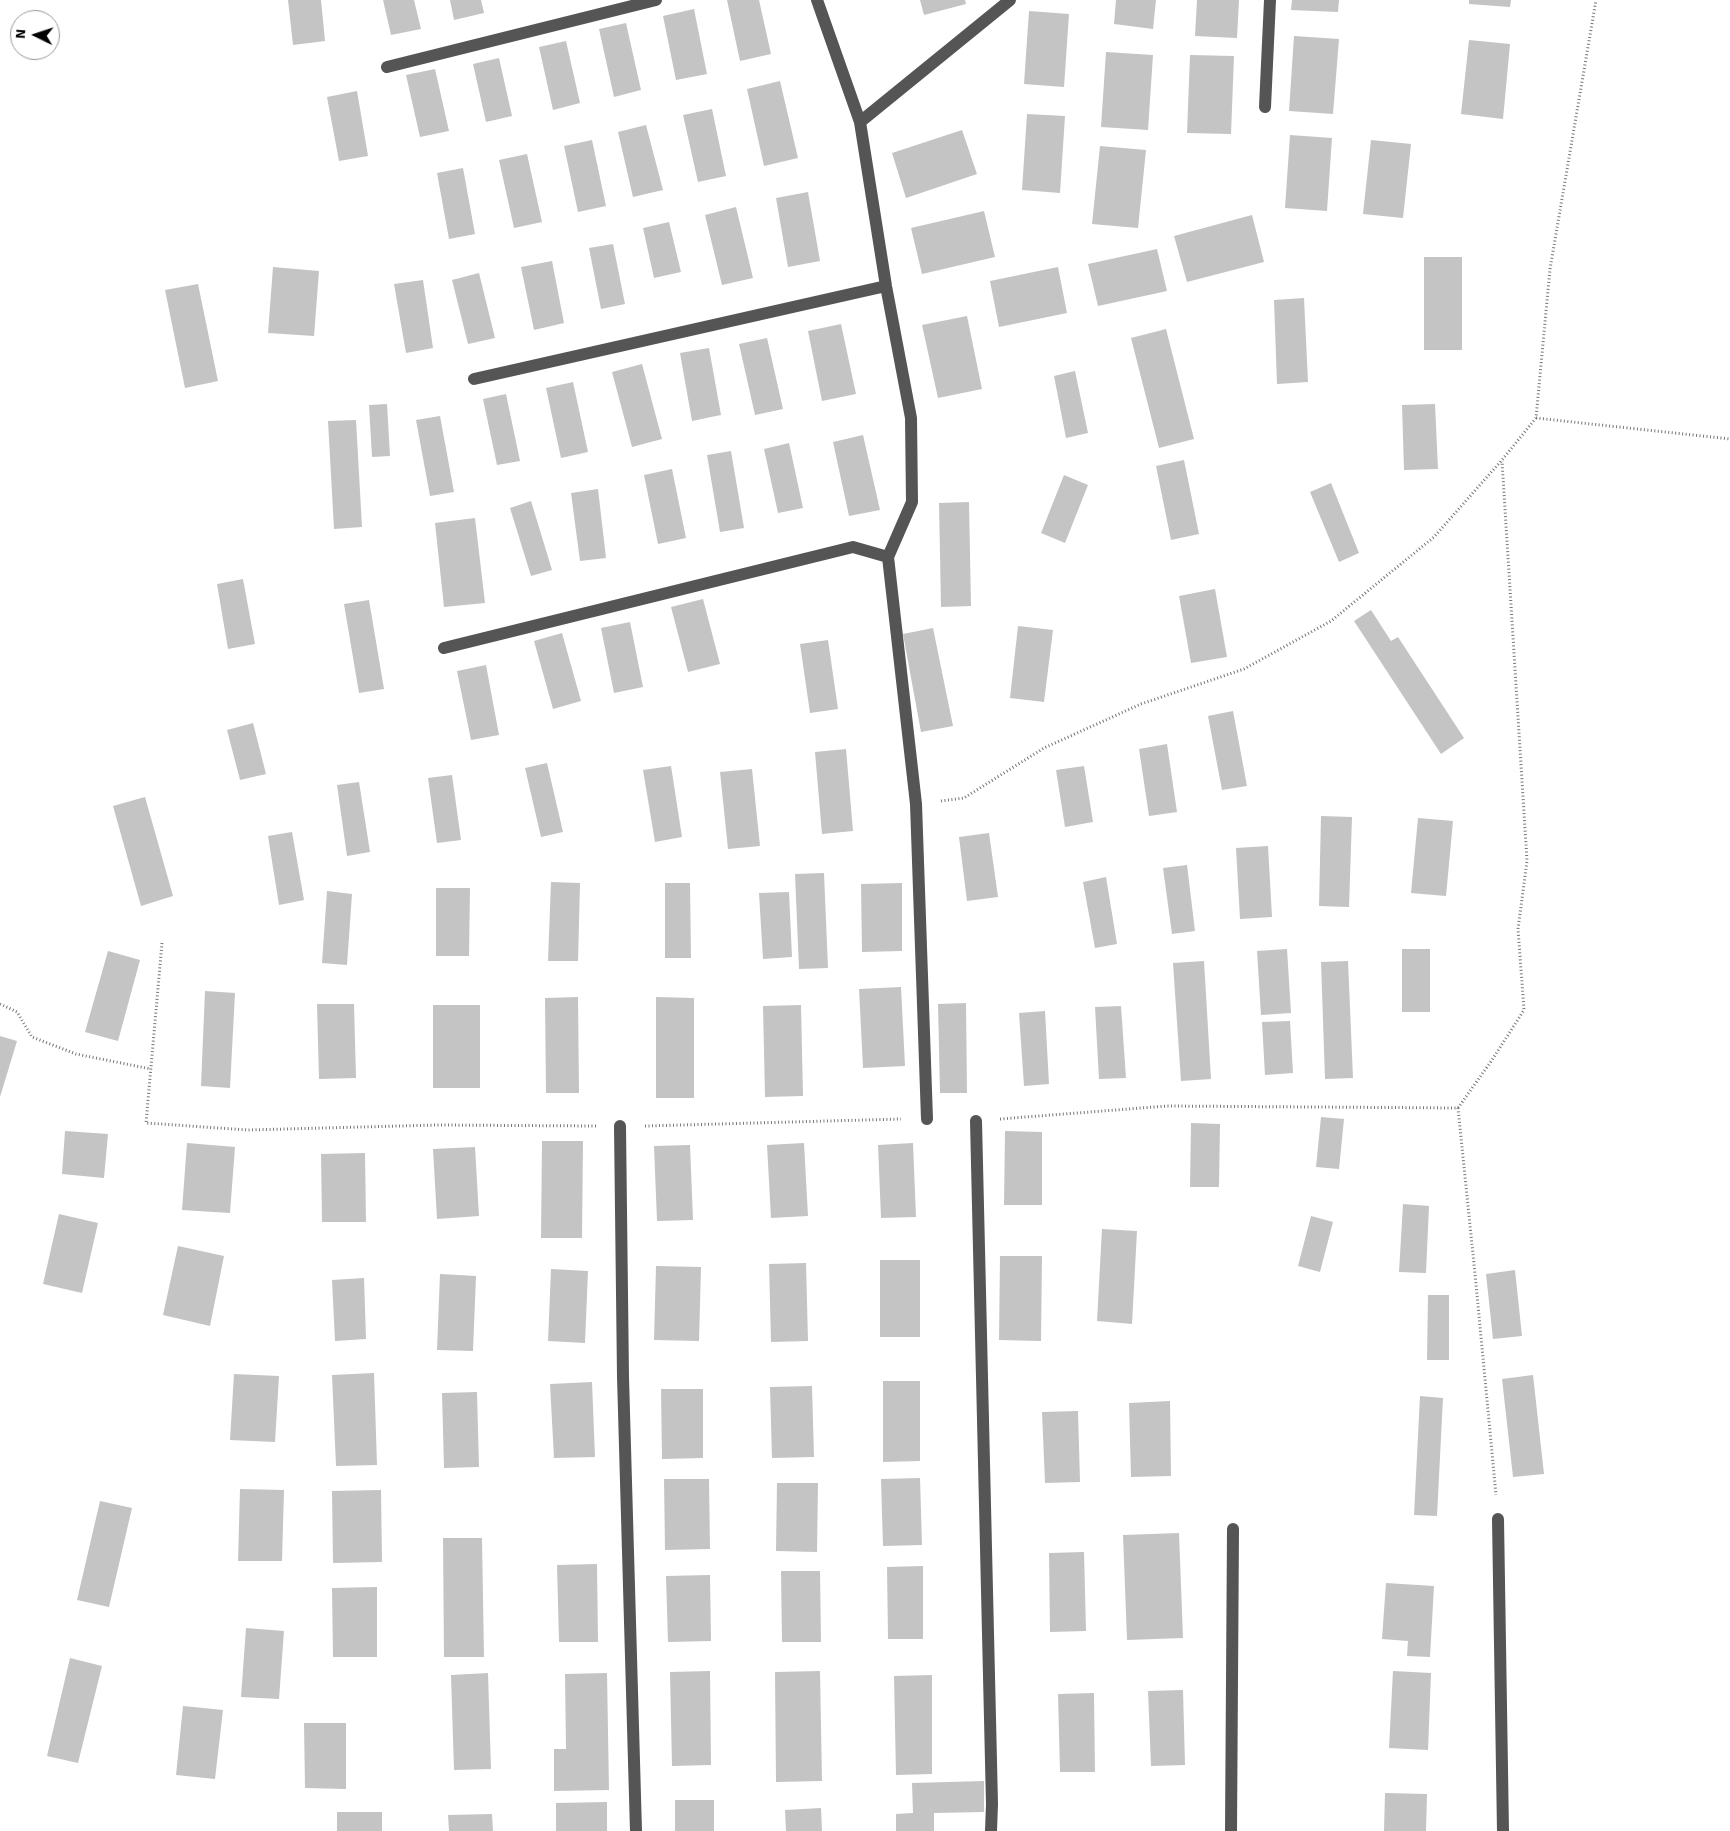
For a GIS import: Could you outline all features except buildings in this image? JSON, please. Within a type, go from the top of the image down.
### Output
[{"type":"street","points":[[388,67],[656,0]]},
{"type":"street","points":[[817,0],[860,122],[886,286],[910,418],[912,502],[888,557],[916,804],[927,1119]]},
{"type":"street","points":[[860,122],[1010,0]]},
{"type":"street","points":[[1265,107],[1270,0]]},
{"type":"street","points":[[474,379],[886,286]]},
{"type":"street","points":[[444,648],[853,547],[888,557]]},
{"type":"street","points":[[976,1121],[992,1785],[991,1831]]},
{"type":"street","points":[[620,1126],[623,1378],[636,1831]]},
{"type":"street","points":[[1498,1519],[1503,1831]]},
{"type":"street","points":[[1231,1831],[1233,1529]]},
{"type":"path","points":[[916,804],[964,798],[1044,748],[1141,704],[1244,668],[1331,621],[1434,537],[1502,460],[1536,418],[1550,269],[1596,0]]},
{"type":"path","points":[[1536,418],[1730,439]]},
{"type":"path","points":[[1498,1519],[1458,1108],[1524,1010],[1518,929],[1527,861],[1502,460]]},
{"type":"path","points":[[162,943],[146,1123],[248,1130],[438,1125],[620,1126],[927,1119]]},
{"type":"path","points":[[0,1004],[17,1012],[32,1037],[76,1054],[151,1068]]},
{"type":"path","points":[[976,1121],[1167,1106],[1458,1108]]}]
